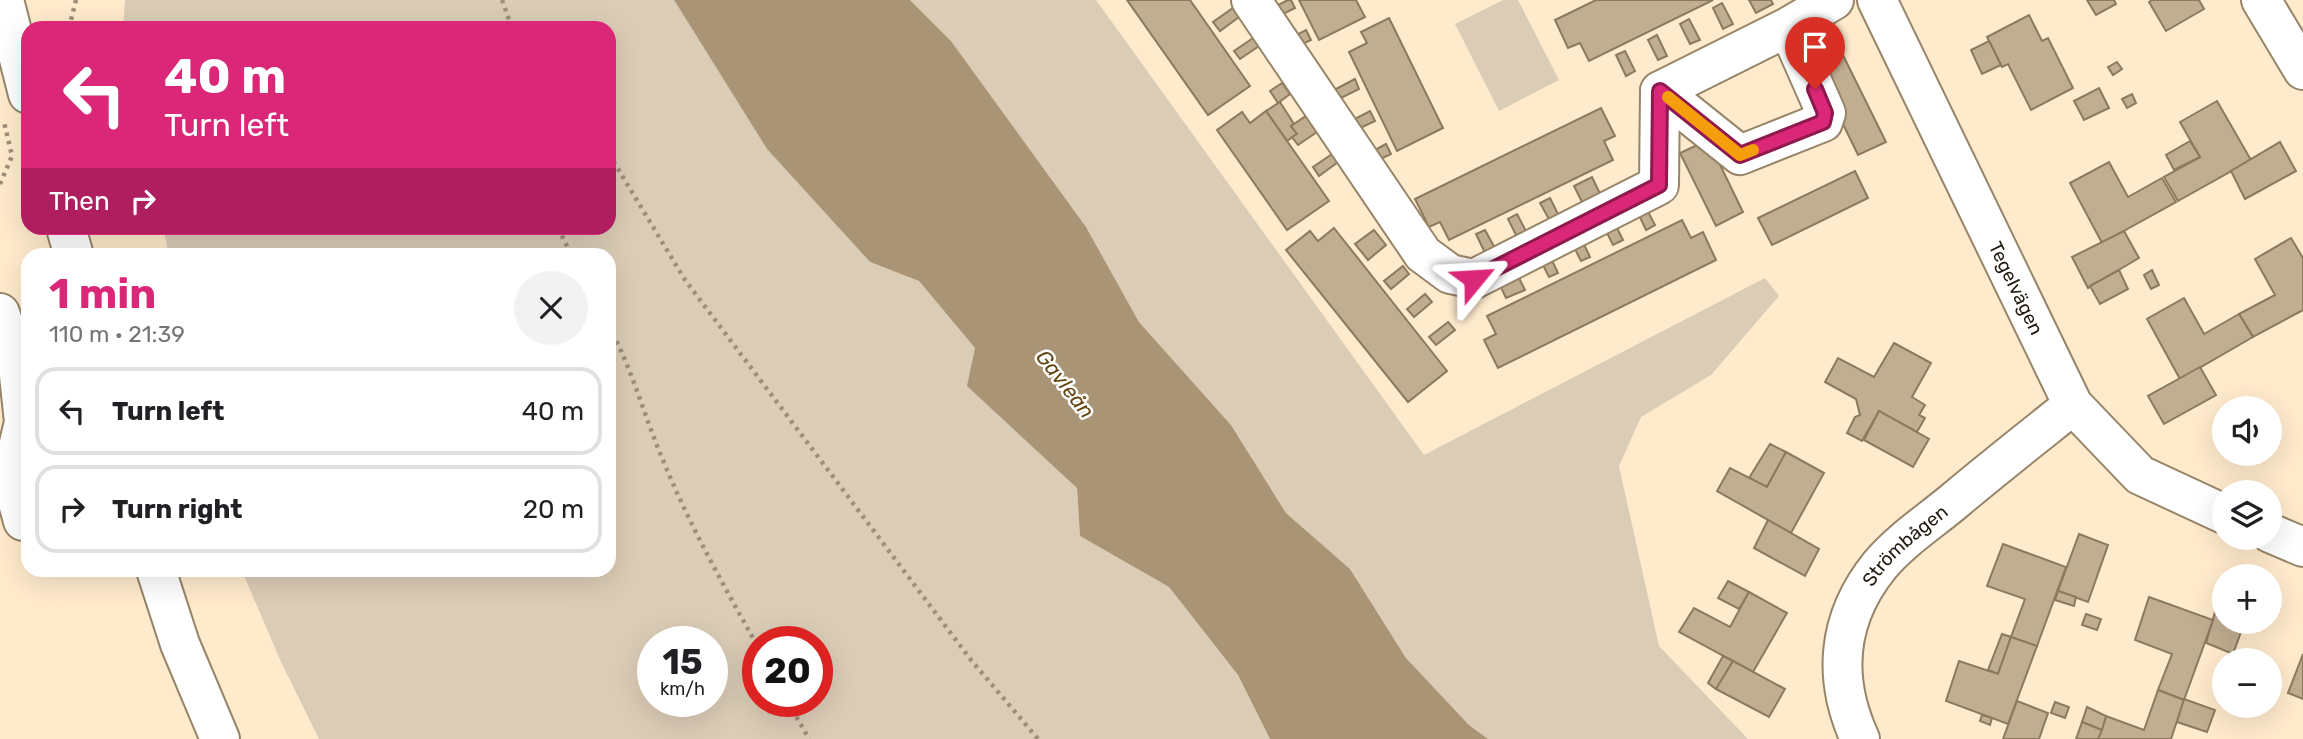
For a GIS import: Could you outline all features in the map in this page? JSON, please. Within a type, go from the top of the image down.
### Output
[{"type":"street","points":[[4,0],[15,107]]},
{"type":"street","points":[[1251,0],[1423,254],[1450,274],[1474,279],[1659,185],[1660,91]]},
{"type":"street","points":[[1660,91],[1788,27],[1834,0]]},
{"type":"street","name":"Tegelvägen","points":[[1877,0],[2073,405],[2140,475],[2212,508]]},
{"type":"street","points":[[2262,0],[2303,70]]},
{"type":"street","points":[[1660,91],[1740,155],[1823,122],[1825,113],[1788,27]]},
{"type":"street","points":[[0,313],[21,408]]},
{"type":"street","name":"Strömbågen","points":[[1860,739],[1850,717],[1841,680],[1843,640],[1857,600],[1881,564],[1913,535],[2073,405]]},
{"type":"street","points":[[17,527],[5,470],[21,430]]},
{"type":"street","points":[[2282,538],[2303,547]]},
{"type":"street","points":[[158,577],[180,644],[220,739]]},
{"type":"path","points":[[71,21],[76,0]]},
{"type":"path","points":[[502,0],[510,21]]},
{"type":"path","points":[[0,184],[12,156],[15,107]]},
{"type":"path","points":[[616,166],[685,280],[971,660],[1038,739]]},
{"type":"path","points":[[616,339],[628,361],[664,464],[711,562],[746,626]]},
{"type":"path","points":[[797,717],[809,739]]},
{"type":"shaded area","points":[[125,0],[674,0],[767,149],[870,262],[919,281],[975,348],[1077,488],[1080,536],[1169,587],[1238,675],[1270,739],[319,739],[281,662],[245,577],[616,577],[616,248],[167,248],[165,235],[616,235],[616,21],[124,21]]},
{"type":"shaded area","points":[[910,0],[1096,0],[1424,455],[1765,278],[1779,296],[1711,375],[1641,417],[1619,466],[1659,646],[1748,739],[1488,739],[1469,725],[1406,658],[1350,569],[1286,513],[1231,425],[1139,322],[1086,227],[951,41]]},
{"type":"shaded area","points":[[1503,0],[1518,0],[1559,80],[1499,111],[1455,24]]},
{"type":"water","name":"Gavleån","points":[[674,0],[910,0],[951,41],[1086,227],[1139,322],[1231,425],[1286,513],[1350,569],[1406,658],[1469,725],[1488,739],[1270,739],[1238,675],[1169,587],[1080,536],[1077,488],[967,386],[975,348],[919,281],[870,262],[767,149]]},
{"type":"building","points":[[1127,0],[1190,0],[1250,86],[1208,115]]},
{"type":"building","points":[[1291,0],[1295,8],[1275,18],[1270,9]]},
{"type":"building","points":[[1299,0],[1356,0],[1365,17],[1319,40]]},
{"type":"building","points":[[1596,0],[1713,0],[1589,61],[1580,43],[1568,48],[1555,20]]},
{"type":"building","points":[[1749,0],[1771,0],[1773,4],[1756,13]]},
{"type":"building","points":[[2087,0],[2114,0],[2116,4],[2096,15]]},
{"type":"building","points":[[2199,0],[2204,9],[2166,31],[2149,2]]},
{"type":"building","points":[[1722,3],[1733,24],[1723,29],[1713,8]]},
{"type":"building","points":[[1233,8],[1239,17],[1220,31],[1213,22]]},
{"type":"building","points":[[2029,15],[2042,41],[2048,38],[2073,88],[2031,110],[2008,64],[2002,67],[1987,37]]},
{"type":"building","points":[[1389,18],[1443,128],[1397,151],[1349,52],[1367,43],[1361,32]]},
{"type":"building","points":[[1689,19],[1700,40],[1690,44],[1680,24]]},
{"type":"building","points":[[1306,30],[1311,40],[1290,50],[1285,41]]},
{"type":"building","points":[[1657,35],[1667,56],[1658,60],[1648,40]]},
{"type":"building","points":[[1833,35],[1886,142],[1858,155],[1806,48]]},
{"type":"building","points":[[1253,38],[1259,46],[1240,59],[1234,51]]},
{"type":"building","points":[[1989,41],[2001,65],[1982,74],[1971,50]]},
{"type":"building","points":[[1625,51],[1635,71],[1626,76],[1616,55]]},
{"type":"building","points":[[2117,62],[2122,69],[2113,75],[2108,67]]},
{"type":"building","points":[[1355,79],[1359,89],[1339,99],[1334,90]]},
{"type":"building","points":[[1282,83],[1290,94],[1278,103],[1270,91]]},
{"type":"building","points":[[2099,88],[2109,108],[2084,120],[2074,101]]},
{"type":"building","points":[[2132,94],[2136,103],[2127,108],[2122,99]]},
{"type":"building","points":[[2217,101],[2251,160],[2178,201],[2164,177],[2200,157],[2180,122]]},
{"type":"building","points":[[1280,102],[1297,134],[1287,141],[1266,111]]},
{"type":"building","points":[[1601,108],[1615,136],[1604,141],[1613,160],[1449,240],[1440,222],[1429,227],[1415,199]]},
{"type":"building","points":[[1266,111],[1329,201],[1287,230],[1217,130],[1242,112],[1250,123]]},
{"type":"building","points":[[1370,111],[1375,121],[1354,131],[1349,122]]},
{"type":"building","points":[[1306,116],[1317,132],[1298,145],[1292,137],[1297,134],[1291,126]]},
{"type":"building","points":[[1708,140],[1743,212],[1716,226],[1680,153]]},
{"type":"building","points":[[2190,141],[2200,157],[2174,170],[2166,155]]},
{"type":"building","points":[[2280,142],[2296,171],[2245,199],[2231,171]]},
{"type":"building","points":[[1386,144],[1391,154],[1370,164],[1366,155]]},
{"type":"building","points":[[1332,154],[1338,162],[1319,176],[1313,167]]},
{"type":"building","points":[[2109,162],[2128,197],[2162,178],[2176,202],[2102,243],[2070,183]]},
{"type":"building","points":[[1855,171],[1868,198],[1772,245],[1758,218]]},
{"type":"building","points":[[1592,177],[1602,198],[1584,206],[1574,186]]},
{"type":"building","points":[[1550,198],[1560,218],[1551,223],[1540,203]]},
{"type":"building","points":[[1644,204],[1655,225],[1646,230],[1636,209]]},
{"type":"building","points":[[1517,214],[1528,235],[1518,239],[1508,219]]},
{"type":"building","points":[[1613,220],[1623,240],[1613,245],[1603,225]]},
{"type":"building","points":[[1682,220],[1691,238],[1703,232],[1716,260],[1498,368],[1484,340],[1496,334],[1487,316]]},
{"type":"building","points":[[1334,228],[1447,371],[1408,402],[1286,250],[1310,231],[1318,241]]},
{"type":"building","points":[[1374,230],[1386,245],[1368,260],[1355,244]]},
{"type":"building","points":[[1485,230],[1496,250],[1486,255],[1476,234]]},
{"type":"building","points":[[2124,231],[2139,258],[2088,288],[2072,257]]},
{"type":"building","points":[[1580,236],[1590,257],[1581,261],[1571,241]]},
{"type":"building","points":[[2291,238],[2303,258],[2303,310],[2253,337],[2239,314],[2275,295],[2255,259]]},
{"type":"building","points":[[1548,252],[1558,273],[1549,277],[1539,257]]},
{"type":"building","points":[[1403,266],[1409,274],[1391,289],[1384,281]]},
{"type":"building","points":[[1514,268],[1525,290],[1506,298],[1496,277]]},
{"type":"building","points":[[2119,270],[2128,289],[2100,304],[2090,286]]},
{"type":"building","points":[[2152,270],[2159,285],[2151,289],[2144,275]]},
{"type":"building","points":[[1425,294],[1432,302],[1414,317],[1407,309]]},
{"type":"building","points":[[2184,298],[2204,334],[2239,314],[2253,337],[2180,379],[2147,319]]},
{"type":"building","points":[[1448,322],[1455,330],[1436,345],[1429,337]]},
{"type":"building","points":[[1894,343],[1931,363],[1912,397],[1925,405],[1919,415],[1925,418],[1917,432],[1879,411],[1862,441],[1847,433],[1855,417],[1860,415],[1856,399],[1825,382],[1838,358],[1874,377]]},
{"type":"building","points":[[2200,367],[2216,395],[2164,424],[2148,396]]},
{"type":"building","points":[[1879,411],[1929,439],[1913,467],[1864,440]]},
{"type":"building","points":[[1770,444],[1786,452],[1767,487],[1749,478]]},
{"type":"building","points":[[1786,452],[1824,473],[1791,533],[1717,491],[1730,468],[1767,487]]},
{"type":"building","points":[[1768,520],[1819,549],[1805,576],[1754,548]]},
{"type":"building","points":[[2079,534],[2108,545],[2088,602],[2058,591]]},
{"type":"building","points":[[2003,544],[2066,567],[2037,646],[2011,637],[2025,599],[1987,586]]},
{"type":"building","points":[[1728,581],[1749,592],[1739,609],[1718,598]]},
{"type":"building","points":[[2058,591],[2076,597],[2074,606],[2055,600]]},
{"type":"building","points":[[1749,592],[1787,613],[1753,672],[1679,632],[1694,608],[1730,627]]},
{"type":"building","points":[[2149,597],[2212,620],[2184,700],[2158,690],[2172,654],[2135,640]]},
{"type":"building","points":[[2086,614],[2101,619],[2097,630],[2082,625]]},
{"type":"building","points":[[2212,622],[2212,634],[2240,634],[2235,648],[2218,648],[2206,643]]},
{"type":"building","points":[[2002,634],[2011,637],[1998,674],[1988,670]]},
{"type":"building","points":[[2011,637],[2037,646],[2008,724],[1946,701],[1959,661],[1998,674]]},
{"type":"building","points":[[2303,654],[2303,699],[2288,693]]},
{"type":"building","points":[[1723,656],[1733,661],[1716,689],[1708,683]]},
{"type":"building","points":[[1733,661],[1785,689],[1769,717],[1716,689]]},
{"type":"building","points":[[2158,690],[2184,700],[2171,739],[2098,739],[2106,716],[2144,730]]},
{"type":"building","points":[[2184,699],[2212,709],[2207,732],[2177,722]]},
{"type":"building","points":[[2017,701],[2048,713],[2039,739],[2003,739]]},
{"type":"building","points":[[2055,702],[2069,707],[2065,718],[2051,713]]},
{"type":"building","points":[[2087,707],[2106,716],[2102,730],[2082,722]]},
{"type":"building","points":[[1982,715],[1992,718],[1990,725],[1980,721]]},
{"type":"building","points":[[2082,722],[2102,730],[2098,739],[2076,739]]},
{"type":"slow traffic","points":[[1668,97],[1740,155],[1753,150]]},
{"type":"route","points":[[1474,279],[1659,185],[1660,91],[1740,155],[1823,122],[1826,117],[1815,89]]}]
